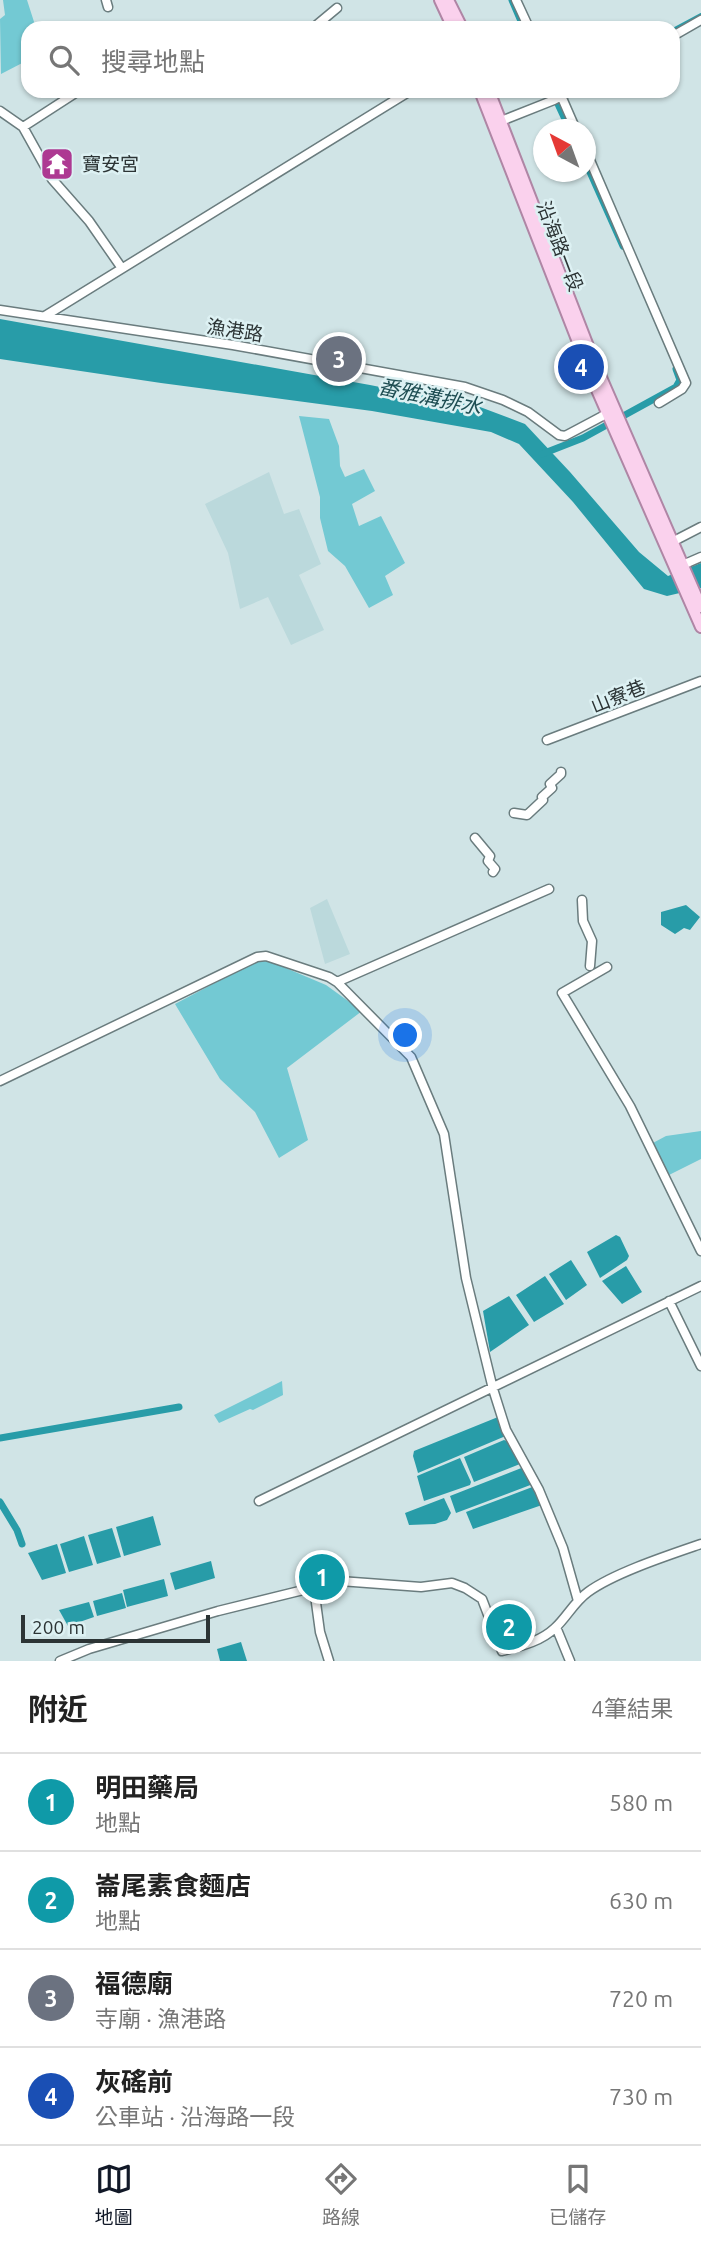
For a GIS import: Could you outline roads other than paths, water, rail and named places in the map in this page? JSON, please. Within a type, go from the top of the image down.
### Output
[{"type":"main road","points":[[440,0],[450,21]]},
{"type":"main road","points":[[448,0],[458,21]]},
{"type":"main road","name":"沿海路一段","points":[[485,98],[497,122],[617,424]]},
{"type":"main road","name":"沿海路一段","points":[[491,98],[497,122]]},
{"type":"main road","points":[[617,424],[672,542],[680,568]]},
{"type":"main road","points":[[617,424],[696,602],[701,627]]},
{"type":"street","points":[[516,0],[526,21]]},
{"type":"street","points":[[321,21],[337,8]]},
{"type":"street","points":[[680,32],[701,20]]},
{"type":"street","points":[[23,127],[68,98]]},
{"type":"street","points":[[45,316],[399,98]]},
{"type":"street","points":[[497,122],[551,98]]},
{"type":"street","points":[[562,98],[571,119]]},
{"type":"street","points":[[0,111],[23,127],[52,179],[89,221],[121,267]]},
{"type":"street","points":[[596,174],[686,383],[682,389],[659,403]]},
{"type":"street","name":"漁港路","points":[[0,310],[233,345],[465,387],[528,412],[559,435],[565,436],[611,412]]},
{"type":"street","points":[[672,542],[701,527]]},
{"type":"street","points":[[680,568],[701,557]]},
{"type":"street","name":"山寮巷","points":[[547,740],[701,681]]},
{"type":"street","points":[[514,813],[527,815],[543,800],[542,796],[552,788],[550,784],[561,772]]},
{"type":"street","points":[[475,838],[490,856],[488,861],[495,869],[493,872]]},
{"type":"street","points":[[337,982],[549,889]]},
{"type":"street","points":[[582,900],[583,921],[592,941],[590,966]]},
{"type":"street","points":[[0,1080],[257,957],[274,958],[337,982],[411,1057],[444,1134],[466,1278],[493,1389],[506,1430],[539,1490],[558,1536],[578,1601]]},
{"type":"street","points":[[607,967],[562,993],[630,1106],[701,1251]]},
{"type":"street","points":[[259,1501],[701,1286]]},
{"type":"street","points":[[669,1301],[701,1366]]},
{"type":"street","points":[[60,1661],[78,1658],[89,1649],[218,1611],[340,1581],[421,1587],[452,1583],[482,1599],[502,1651],[539,1639],[556,1627],[589,1591],[701,1544]]},
{"type":"street","points":[[314,1588],[320,1632],[330,1661]]},
{"type":"street","points":[[556,1627],[570,1661]]},
{"type":"waterway","points":[[512,0],[521,21]]},
{"type":"waterway","points":[[680,25],[701,14]]},
{"type":"waterway","points":[[555,98],[565,119]]},
{"type":"waterway","points":[[594,182],[623,246]]},
{"type":"waterway","points":[[542,454],[583,438],[676,387],[680,380],[676,369]]},
{"type":"waterway","points":[[0,1438],[179,1407]]},
{"type":"waterway","points":[[0,1502],[22,1544]]},
{"type":"place","name":"寶安宮","points":[[57,164]]},
{"type":"place","name":"福德廟","points":[[339,359]]},
{"type":"place","name":"灰磘前","points":[[581,367]]},
{"type":"place","name":"明田藥局","points":[[322,1577]]},
{"type":"place","name":"崙尾素食麵店","points":[[509,1627]]},
{"type":"water label","name":"番雅溝排水","points":[[430,396]]}]
